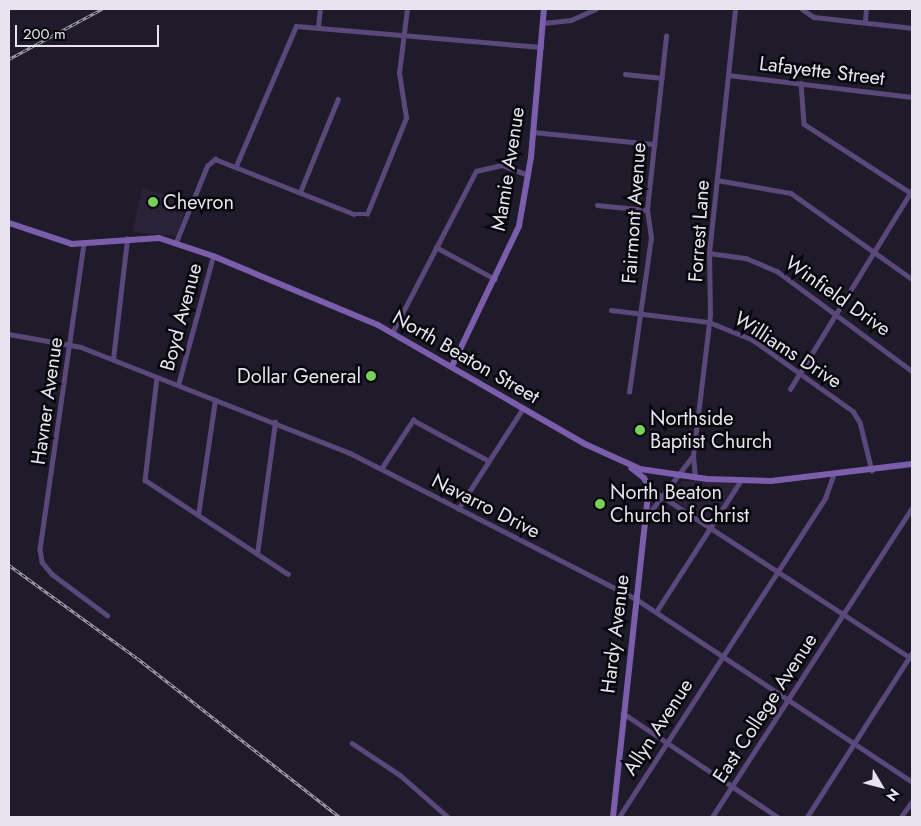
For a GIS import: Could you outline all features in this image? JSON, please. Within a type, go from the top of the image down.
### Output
[{"type":"main road","name":"Mamie Avenue","points":[[452,366],[517,232],[528,175],[544,9]]},
{"type":"main road","name":"North Beaton Street","points":[[9,223],[50,240],[84,244],[127,239],[176,242],[213,256],[392,332],[626,465],[680,476],[741,480],[833,476],[912,464]]},
{"type":"main road","points":[[626,465],[644,478],[648,488]]},
{"type":"main road","name":"Hardy Avenue","points":[[616,817],[622,713],[648,488]]},
{"type":"street","points":[[318,27],[320,9]]},
{"type":"street","points":[[176,242],[210,162],[219,159],[362,216],[369,211],[404,131],[406,118],[399,74],[407,9]]},
{"type":"street","points":[[542,23],[571,20],[596,9]]},
{"type":"street","name":"Forrest Lane","points":[[696,478],[693,456],[710,322],[709,253],[735,9]]},
{"type":"street","points":[[802,9],[814,17],[912,28]]},
{"type":"street","points":[[865,22],[866,9]]},
{"type":"street","points":[[236,166],[290,32],[296,26],[541,47]]},
{"type":"street","name":"Fairmont Avenue","points":[[629,392],[651,238],[647,210],[666,36]]},
{"type":"street","points":[[625,74],[662,78]]},
{"type":"street","name":"Lafayette Street","points":[[728,75],[912,96]]},
{"type":"street","points":[[790,389],[873,250],[912,192],[804,124],[801,83]]},
{"type":"street","points":[[300,192],[338,99]]},
{"type":"street","points":[[533,132],[654,144]]},
{"type":"street","points":[[392,332],[476,170],[502,165],[528,175]]},
{"type":"street","points":[[717,180],[791,194],[912,279]]},
{"type":"street","points":[[597,204],[647,210]]},
{"type":"street","points":[[113,359],[127,239]]},
{"type":"street","name":"Havner Avenue","points":[[84,244],[42,562],[107,615]]},
{"type":"street","points":[[436,247],[495,279]]},
{"type":"street","name":"Winfield Drive","points":[[709,253],[765,265],[837,312],[912,371]]},
{"type":"street","name":"Boyd Avenue","points":[[178,385],[213,256]]},
{"type":"street","name":"Williams Drive","points":[[611,310],[710,322],[740,333],[800,373],[857,416],[872,471]]},
{"type":"street","name":"Navarro Drive","points":[[9,334],[70,343],[275,422],[381,469],[636,599],[723,654],[788,700],[912,782]]},
{"type":"street","points":[[157,377],[145,480],[288,574]]},
{"type":"street","points":[[198,515],[215,400]]},
{"type":"street","points":[[458,509],[523,408]]},
{"type":"street","points":[[381,469],[413,420],[489,461]]},
{"type":"street","points":[[257,554],[275,422]]},
{"type":"street","name":"Forrest Lane","points":[[645,520],[662,496],[680,476],[693,456]]},
{"type":"street","name":"Allyn Avenue","points":[[616,817],[829,492],[833,476]]},
{"type":"street","points":[[656,612],[741,480]]},
{"type":"street","points":[[648,488],[911,656],[807,817]]},
{"type":"street","name":"East College Avenue","points":[[712,817],[912,508]]},
{"type":"street","points":[[622,713],[667,741],[778,817]]},
{"type":"street","points":[[352,742],[400,776],[448,817]]},
{"type":"street","points":[[901,817],[912,800]]},
{"type":"shaded area","points":[[142,188],[189,201],[176,236],[133,232]]},
{"type":"shaded area","points":[[682,481],[737,483],[711,525],[668,496]]},
{"type":"railway","points":[[9,59],[102,9]]},
{"type":"railway","points":[[9,565],[137,658],[340,817]]},
{"type":"place","name":"Chevron","points":[[153,202]]},
{"type":"place","name":"Dollar General","points":[[371,376]]},
{"type":"place","name":"Northside Baptist Church","points":[[640,430]]},
{"type":"place","name":"North Beaton Church of Christ","points":[[600,504]]}]
